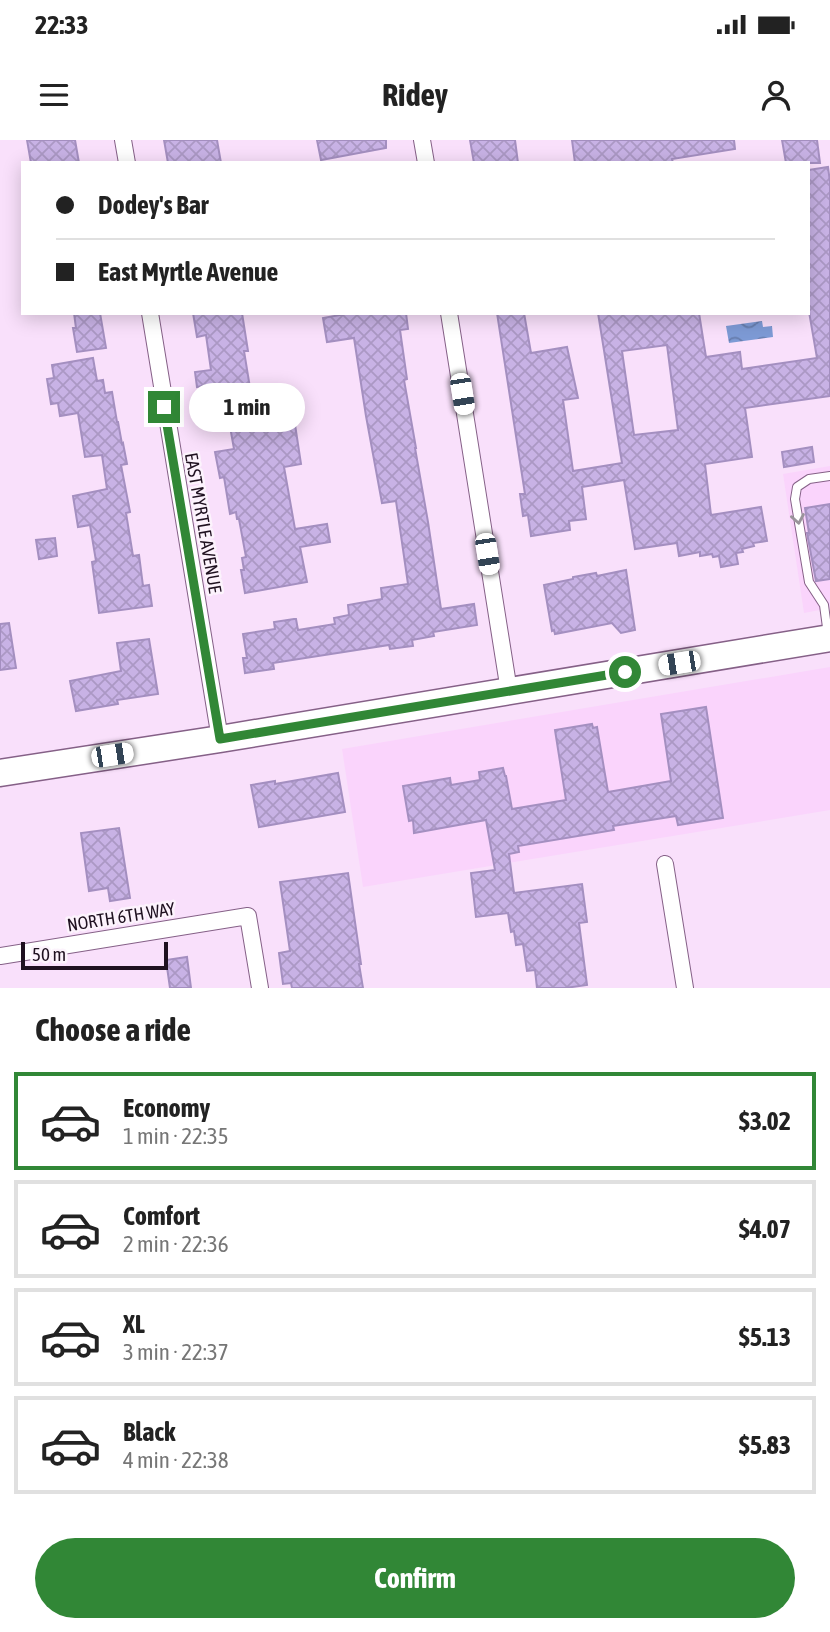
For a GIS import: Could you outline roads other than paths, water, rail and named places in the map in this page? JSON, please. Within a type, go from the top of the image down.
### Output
[{"type":"main road","points":[[0,773],[829,638]]},
{"type":"street","points":[[123,140],[127,161]]},
{"type":"street","points":[[422,140],[426,161]]},
{"type":"street","name":"EAST MYRTLE AVENUE","points":[[150,315],[220,739]]},
{"type":"street","points":[[449,315],[509,691]]},
{"type":"street","points":[[665,864],[685,988]]},
{"type":"street","name":"NORTH 6TH WAY","points":[[0,956],[248,916],[260,988]]},
{"type":"lane","points":[[829,638],[824,605],[808,582],[794,499],[797,487],[809,479],[830,476]]},
{"type":"water","points":[[762,321],[763,327],[772,326],[773,337],[729,343],[726,326]]}]
